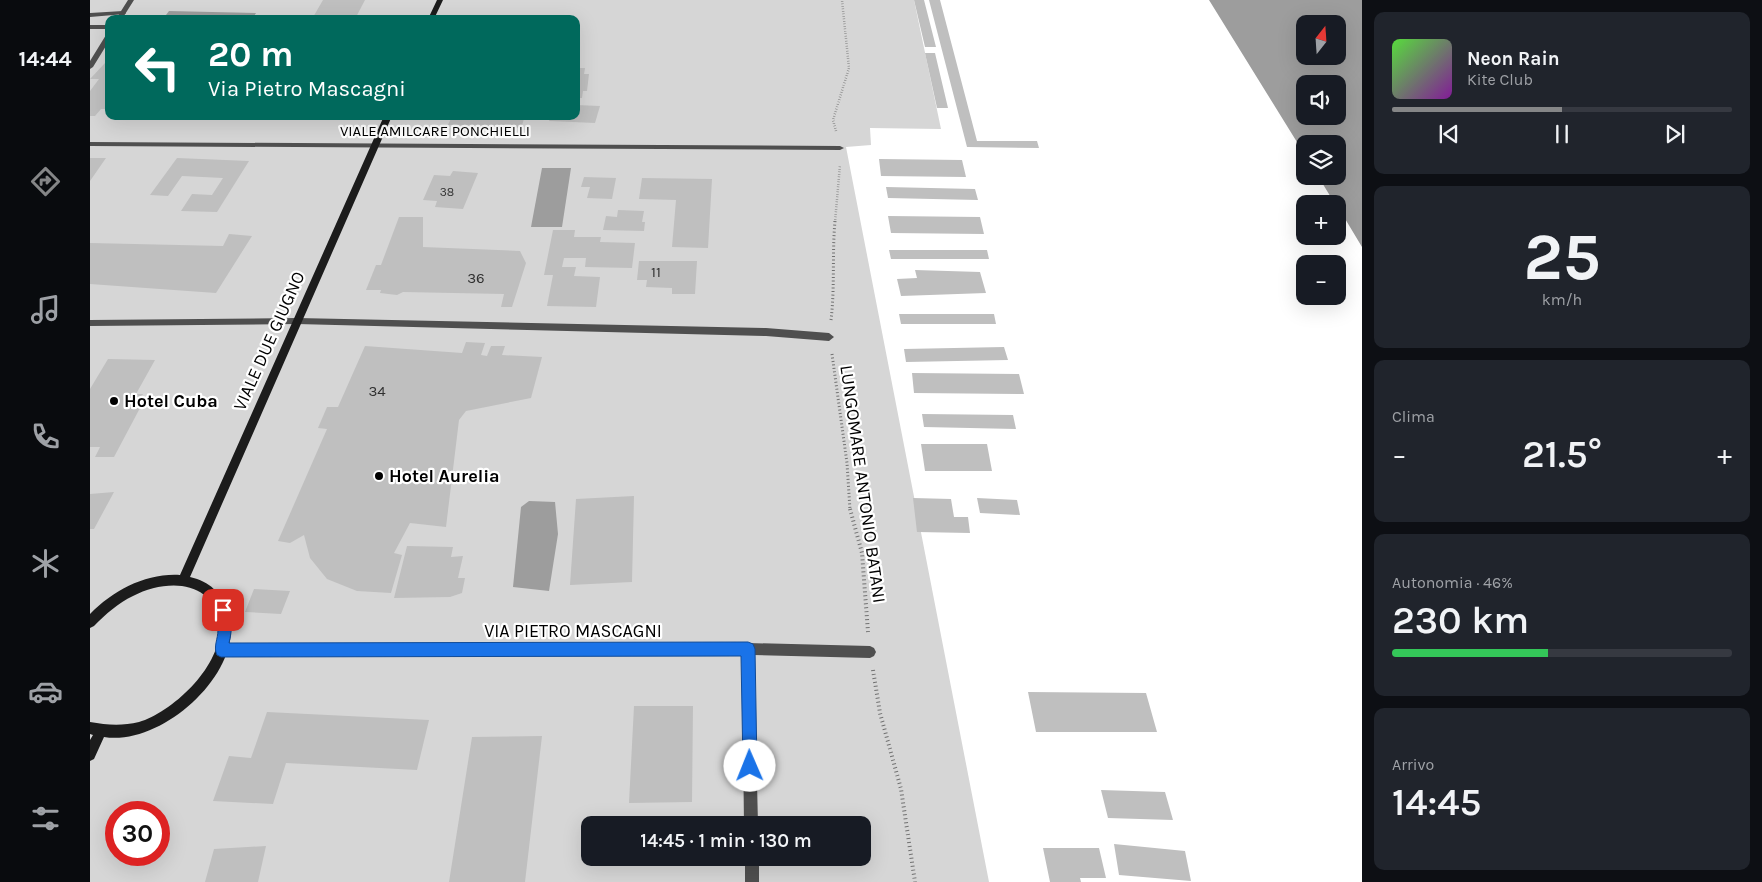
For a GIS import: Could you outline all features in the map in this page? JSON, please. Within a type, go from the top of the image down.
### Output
[{"type":"street","points":[[122,15],[131,0]]},
{"type":"street","points":[[433,15],[440,0]]},
{"type":"street","points":[[90,15],[105,15]]},
{"type":"street","points":[[90,27],[105,27]]},
{"type":"street","points":[[90,67],[92,60],[105,41]]},
{"type":"street","name":"VIALE DUE GIUGNO","points":[[183,580],[386,120]]},
{"type":"street","name":"VIALE AMILCARE PONCHIELLI","points":[[90,144],[376,144],[840,148]]},
{"type":"street","points":[[90,323],[297,321],[766,332],[829,337]]},
{"type":"street","points":[[90,622],[99,612],[119,597],[141,586],[163,580],[183,580],[201,585],[214,596],[223,610],[225,629],[221,650],[211,672],[195,693],[173,712],[148,725],[123,733],[95,730],[90,755]]},
{"type":"street","points":[[748,649],[751,816]]},
{"type":"street","name":"VIA PIETRO MASCAGNI","points":[[221,650],[748,649],[870,652]]},
{"type":"street","points":[[752,866],[752,882]]},
{"type":"path","name":"LUNGOMARE ANTONIO BATANI","points":[[842,0],[849,68],[833,120],[840,148],[832,252],[834,294],[829,337],[847,463],[850,514],[862,553],[870,652],[880,713],[901,789],[915,882]]},
{"type":"shaded area","points":[[90,0],[914,0],[941,129],[870,128],[871,145],[846,147],[989,882],[90,882]]},
{"type":"shaded area","points":[[1209,0],[1362,0],[1362,247],[1346,220],[1346,195],[1330,195],[1323,185],[1346,185],[1346,135],[1296,135],[1296,140]]},
{"type":"shaded area","points":[[169,11],[256,13],[255,15],[166,15]]},
{"type":"shaded area","points":[[542,168],[571,168],[562,227],[531,227]]},
{"type":"shaded area","points":[[529,501],[555,502],[558,534],[549,591],[513,587],[521,507]]},
{"type":"building","points":[[323,0],[365,0],[357,15],[314,15]]},
{"type":"building","points":[[914,0],[924,0],[936,47],[925,47]]},
{"type":"building","points":[[929,0],[940,0],[977,141],[1037,141],[1039,148],[967,147]]},
{"type":"building","points":[[925,53],[935,53],[948,108],[937,108]]},
{"type":"building","points":[[105,63],[105,109],[101,109],[95,116],[90,116],[90,91],[99,79],[90,79]]},
{"type":"building","points":[[580,68],[585,68],[584,74],[589,74],[587,91],[583,91],[582,98],[580,98]]},
{"type":"building","points":[[580,105],[600,106],[595,123],[549,121],[580,120]]},
{"type":"building","points":[[450,120],[524,120],[521,128],[448,125]]},
{"type":"building","points":[[90,158],[106,158],[90,181]]},
{"type":"building","points":[[177,158],[249,161],[217,212],[181,211],[192,194],[212,195],[223,178],[182,176],[168,196],[150,195]]},
{"type":"building","points":[[879,159],[962,160],[966,177],[881,176]]},
{"type":"building","points":[[453,171],[478,173],[463,209],[435,207],[437,201],[423,200],[434,175],[450,176]]},
{"type":"building","points":[[584,177],[616,178],[612,199],[587,198],[590,187],[581,187]]},
{"type":"building","points":[[642,178],[712,179],[708,248],[672,247],[676,200],[639,199]]},
{"type":"building","points":[[886,187],[975,189],[978,200],[888,198]]},
{"type":"building","points":[[618,210],[644,211],[642,222],[645,222],[644,231],[603,230],[606,216],[617,217]]},
{"type":"building","points":[[888,216],[980,217],[984,234],[891,233]]},
{"type":"building","points":[[399,217],[423,217],[423,247],[520,251],[526,263],[512,307],[501,307],[504,294],[403,292],[397,295],[380,293],[381,290],[366,290],[376,265],[381,265]]},
{"type":"building","points":[[553,230],[575,230],[574,237],[601,237],[600,242],[635,243],[632,268],[585,267],[586,258],[564,258],[562,267],[576,267],[574,276],[600,277],[596,307],[547,306],[553,275],[544,275]]},
{"type":"building","points":[[229,234],[252,236],[216,293],[90,284],[90,243],[223,246]]},
{"type":"building","points":[[889,250],[987,250],[989,259],[891,259]]},
{"type":"building","points":[[639,261],[697,261],[695,294],[672,294],[672,288],[646,287],[647,280],[637,280]]},
{"type":"building","points":[[915,270],[980,272],[986,293],[901,296],[897,279],[917,278]]},
{"type":"building","points":[[899,314],[994,314],[996,324],[901,324]]},
{"type":"building","name":"Hotel Aurelia","points":[[466,342],[485,343],[481,355],[487,356],[491,346],[505,346],[502,355],[542,357],[531,398],[466,411],[459,420],[446,527],[410,523],[394,553],[402,555],[391,593],[357,591],[327,579],[310,558],[304,535],[290,543],[278,541],[327,429],[318,428],[327,407],[338,407],[365,346],[462,353]]},
{"type":"building","points":[[1004,347],[1008,360],[906,362],[904,349]]},
{"type":"building","name":"Hotel Cuba","points":[[108,359],[155,360],[136,394],[143,394],[135,408],[140,408],[114,457],[95,457],[100,447],[90,447],[90,389]]},
{"type":"building","points":[[912,373],[1019,374],[1024,394],[914,393]]},
{"type":"building","points":[[922,414],[1013,415],[1016,429],[924,427]]},
{"type":"building","points":[[921,444],[987,444],[992,471],[925,471]]},
{"type":"building","points":[[114,492],[94,529],[90,529],[90,494]]},
{"type":"building","points":[[634,496],[632,582],[570,585],[576,499]]},
{"type":"building","points":[[913,498],[951,499],[954,517],[968,517],[970,533],[917,532]]},
{"type":"building","points":[[977,498],[1017,500],[1020,515],[980,513]]},
{"type":"building","points":[[407,546],[453,547],[451,557],[463,556],[458,578],[465,578],[462,593],[450,597],[394,598]]},
{"type":"building","points":[[254,589],[290,591],[281,614],[245,612]]},
{"type":"building","points":[[1028,692],[1146,693],[1157,732],[1036,732]]},
{"type":"building","points":[[634,706],[693,706],[692,802],[629,803]]},
{"type":"building","points":[[267,712],[429,720],[417,770],[286,763],[273,804],[213,801],[229,756],[251,758]]},
{"type":"building","points":[[542,736],[525,882],[449,882],[472,737]]},
{"type":"building","points":[[1101,790],[1165,792],[1173,820],[1108,818]]},
{"type":"building","points":[[1114,844],[1185,851],[1191,881],[1119,875]]},
{"type":"building","points":[[266,846],[258,882],[205,882],[214,849]]},
{"type":"building","points":[[1043,848],[1099,848],[1106,878],[1080,878],[1081,882],[1050,882]]},
{"type":"place","name":"Hotel Cuba","points":[[114,401]]},
{"type":"place","name":"Hotel Aurelia","points":[[379,476]]},
{"type":"route","points":[[223,610],[225,629],[221,650],[748,649],[750,766]]}]
